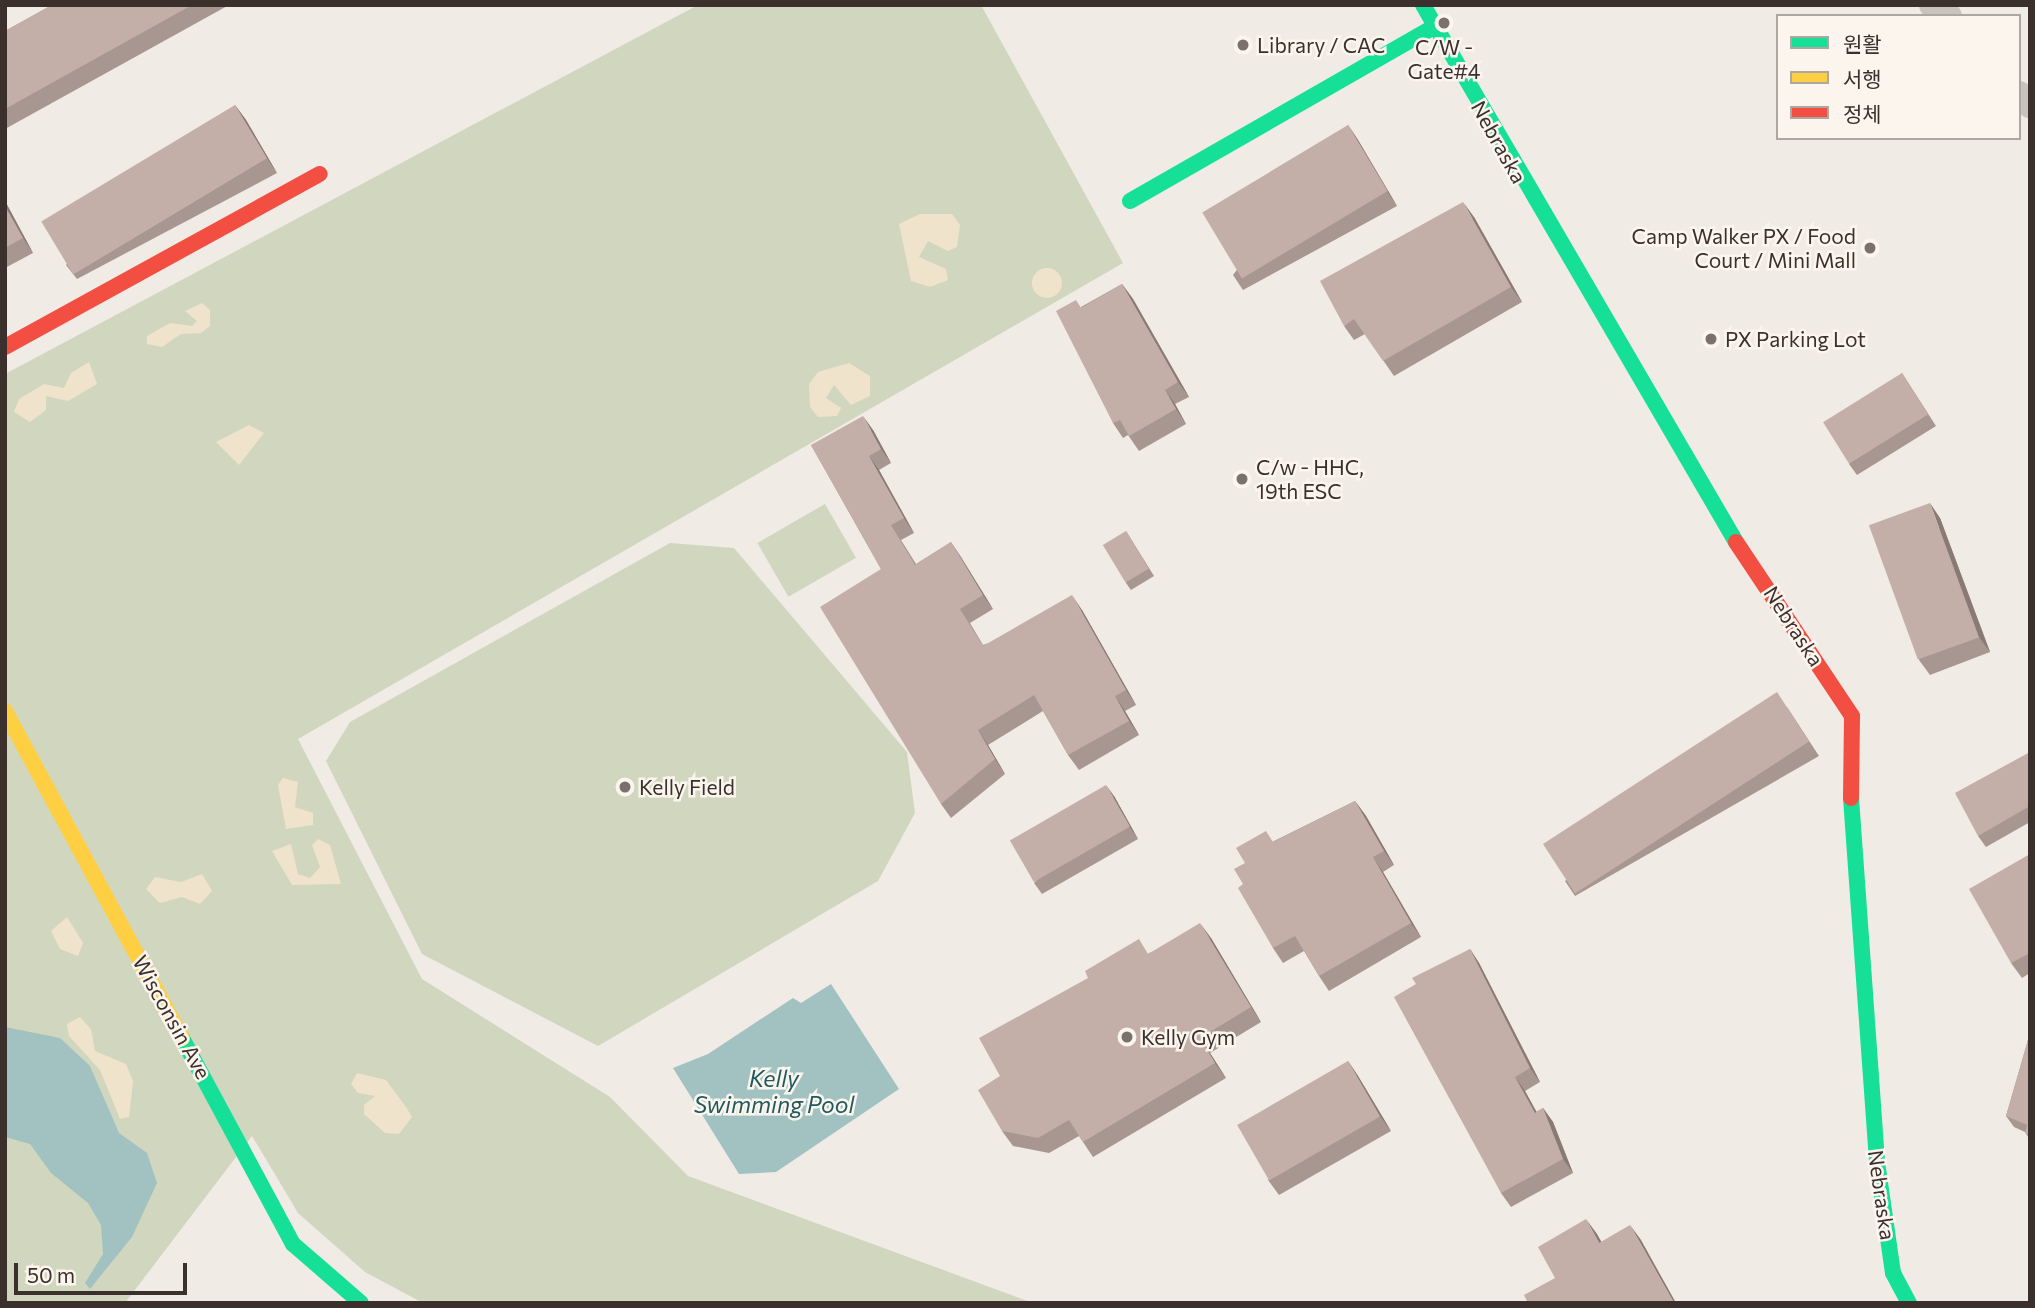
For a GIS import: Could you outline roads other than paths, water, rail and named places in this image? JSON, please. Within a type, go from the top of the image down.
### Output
[{"type":"street","name":"Nebraska","points":[[1423,5],[1702,491],[1852,716],[1850,854],[1877,1162],[1893,1273],[1909,1303]]},
{"type":"street","points":[[1130,201],[1435,26]]},
{"type":"street","points":[[5,347],[320,174]]},
{"type":"street","name":"Wisconsin Ave","points":[[5,711],[293,1244],[361,1303]]},
{"type":"water","name":"Kelly Swimming Pool","points":[[831,984],[899,1089],[776,1172],[739,1174],[673,1068],[708,1054],[793,998],[801,1003]]},
{"type":"water","points":[[5,1027],[60,1038],[90,1066],[119,1133],[147,1153],[157,1183],[132,1237],[90,1289],[85,1283],[103,1254],[101,1225],[88,1203],[51,1173],[30,1144],[5,1137]]},
{"type":"place","name":"C/W - Gate#4","points":[[1444,23]]},
{"type":"place","name":"Library / CAC","points":[[1243,45]]},
{"type":"place","name":"Camp Walker PX / Food Court / Mini Mall","points":[[1870,248]]},
{"type":"place","name":"PX Parking Lot","points":[[1711,339]]},
{"type":"place","name":"C/w - HHC, 19th ESC","points":[[1242,479]]},
{"type":"place","name":"Kelly Field","points":[[625,787]]},
{"type":"place","name":"Kelly Gym","points":[[1127,1037]]}]
